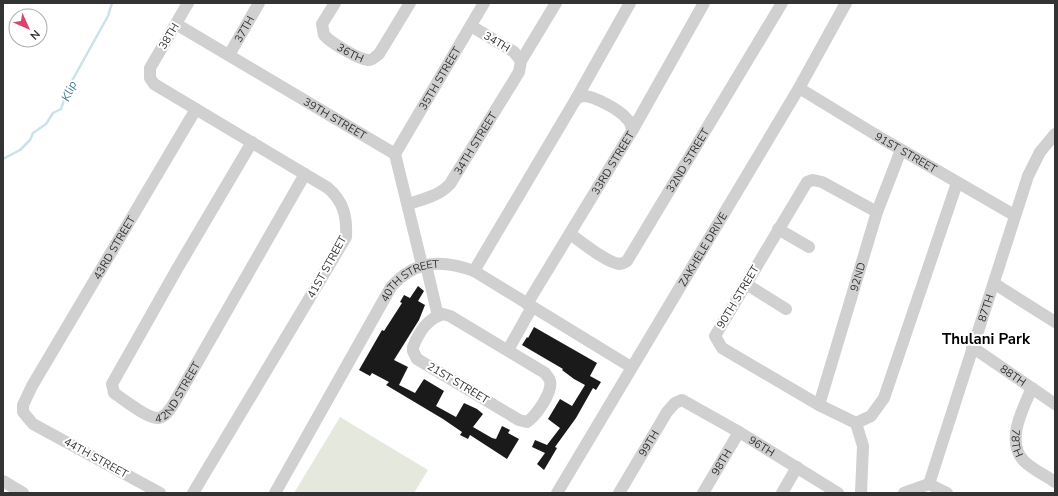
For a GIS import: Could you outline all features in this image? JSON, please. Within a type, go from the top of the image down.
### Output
[{"type":"street","name":"38TH","points":[[150,68],[188,3]]},
{"type":"street","name":"37TH","points":[[229,56],[259,3]]},
{"type":"street","name":"36TH","points":[[335,3],[322,24],[324,35],[346,50],[368,60],[372,60],[379,54],[410,3]]},
{"type":"street","name":"35TH STREET","points":[[395,154],[484,3]]},
{"type":"street","name":"34TH STREET","points":[[408,204],[435,196],[450,184],[519,72],[521,61],[556,3]]},
{"type":"street","points":[[474,271],[576,99],[630,3]]},
{"type":"street","points":[[632,131],[704,3]]},
{"type":"street","name":"32ND STREET","points":[[570,234],[618,264],[623,264],[627,261],[782,3]]},
{"type":"street","name":"ZAKHELE DRIVE","points":[[557,493],[799,88],[846,3]]},
{"type":"street","name":"39TH STREET","points":[[176,24],[395,154]]},
{"type":"street","name":"34TH","points":[[471,26],[514,52],[521,61]]},
{"type":"street","name":"41ST STREET","points":[[150,68],[150,78],[154,84],[328,188],[339,198],[344,208],[347,224],[346,237],[193,493]]},
{"type":"street","name":"91ST STREET","points":[[799,88],[901,150],[1014,215]]},
{"type":"street","name":"33RD STREET","points":[[508,350],[530,306],[570,234],[632,131],[631,124],[624,115],[594,97],[582,96],[576,99]]},
{"type":"street","name":"43RD STREET","points":[[33,424],[23,412],[23,405],[32,386],[196,109]]},
{"type":"street","name":"87TH","points":[[929,484],[972,347],[994,284],[1014,215],[1032,166],[1040,152],[1055,134]]},
{"type":"street","name":"42ND STREET","points":[[252,142],[112,384],[114,393],[152,417],[160,418],[168,413],[305,174]]},
{"type":"street","name":"92ND","points":[[819,405],[877,212],[901,150]]},
{"type":"street","points":[[395,154],[438,316]]},
{"type":"street","name":"90TH STREET","points":[[856,423],[819,405],[722,348],[716,340],[717,331],[804,186],[810,180],[822,182],[877,212]]},
{"type":"street","points":[[861,493],[863,446],[856,423],[871,416],[884,398],[958,183]]},
{"type":"street","points":[[778,229],[809,247]]},
{"type":"street","name":"40TH STREET","points":[[275,493],[391,287],[404,275],[424,265],[455,264],[474,271],[631,367]]},
{"type":"street","points":[[746,284],[786,310]]},
{"type":"street","points":[[994,284],[1054,319]]},
{"type":"street","name":"21ST STREET","points":[[443,314],[450,316],[508,350],[546,373],[550,381],[550,390],[533,418],[527,422],[514,417],[417,359],[413,351],[415,343],[426,324],[443,314]]},
{"type":"street","name":"88TH","points":[[972,347],[1055,404]]},
{"type":"street","name":"78TH","points":[[1032,388],[1020,419],[1016,440],[1017,446],[1023,460],[1055,482]]},
{"type":"street","name":"99TH","points":[[619,493],[667,412],[678,401],[684,401]]},
{"type":"street","name":"96TH","points":[[684,401],[739,432],[838,493]]},
{"type":"street","name":"44TH STREET","points":[[33,424],[160,493]]},
{"type":"street","name":"98TH","points":[[704,493],[739,432]]},
{"type":"street","points":[[782,493],[797,467]]},
{"type":"street","points":[[3,481],[23,493]]},
{"type":"street","points":[[904,493],[929,484],[947,493]]},
{"type":"shaded area","points":[[340,417],[428,470],[414,493],[294,493]]},
{"type":"building","points":[[418,286],[424,291],[418,301],[425,305],[419,320],[394,360],[408,367],[399,385],[415,393],[424,379],[444,391],[436,406],[456,417],[464,403],[477,409],[483,414],[473,427],[492,438],[496,439],[502,426],[510,430],[508,433],[519,439],[507,459],[470,435],[468,439],[460,435],[462,432],[443,419],[386,385],[389,382],[372,373],[370,376],[359,370],[382,330],[384,331],[402,303],[400,302],[404,295],[410,298]]},
{"type":"building","points":[[534,327],[597,363],[590,376],[601,382],[596,390],[593,388],[576,418],[555,447],[557,448],[544,470],[537,464],[545,453],[532,447],[535,440],[547,445],[560,428],[548,419],[560,399],[572,406],[585,385],[574,379],[562,370],[563,369],[522,345]]},
{"type":"waterway","name":"Klip","points":[[3,159],[20,150],[30,140],[33,133],[46,124],[53,113],[61,109],[68,88],[108,16],[112,3]]},
{"type":"district","name":"Thulani Park","points":[[986,339]]}]
